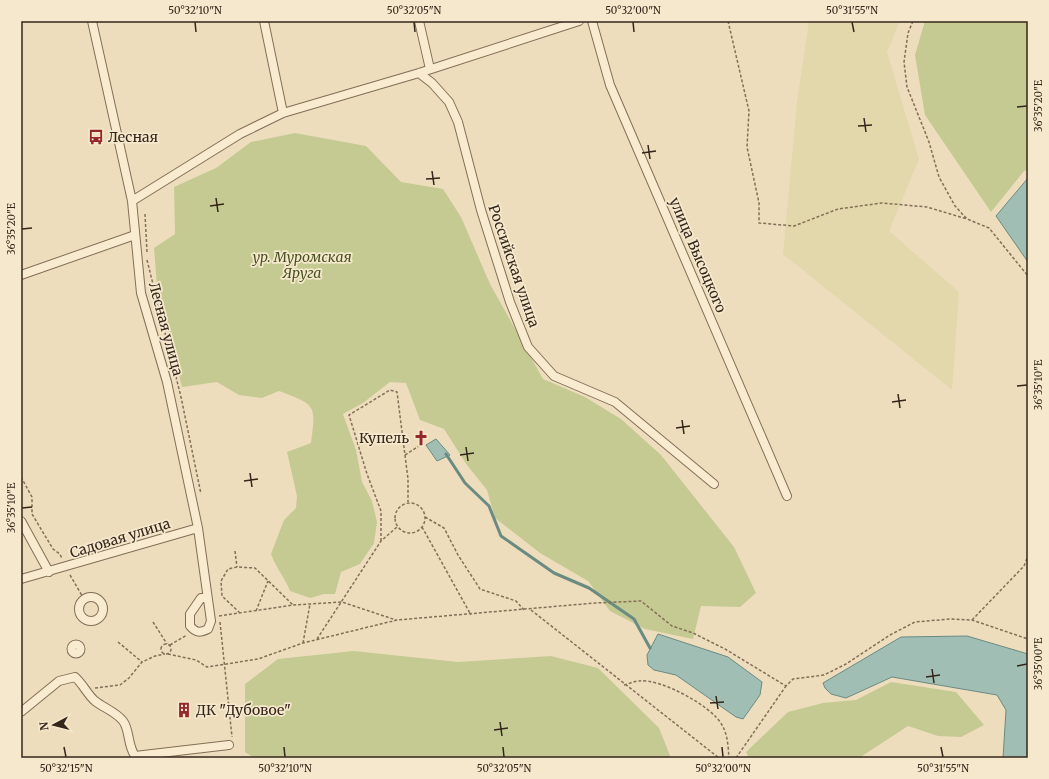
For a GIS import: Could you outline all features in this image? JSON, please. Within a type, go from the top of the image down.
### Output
[{"type":"street","name":"Лесная улица","points":[[92,21],[132,201],[141,293],[167,382],[198,528],[207,598]]},
{"type":"street","points":[[264,21],[284,114]]},
{"type":"street","points":[[419,21],[430,69]]},
{"type":"street","points":[[132,201],[240,134],[284,114],[419,73],[579,21]]},
{"type":"street","name":"улица Высоцкого","points":[[592,21],[610,84],[787,496]]},
{"type":"street","name":"Российская улица","points":[[419,73],[432,83],[449,102],[458,122],[481,210],[508,295],[528,347],[554,376],[615,402],[714,484]]},
{"type":"street","points":[[21,275],[135,235]]},
{"type":"street","points":[[21,521],[49,572]]},
{"type":"street","name":"Садовая улица","points":[[21,579],[198,528]]},
{"type":"street","points":[[21,712],[59,681],[75,677],[81,682],[94,700],[124,721],[128,731],[129,747],[135,756],[229,745]]},
{"type":"path","points":[[728,21],[750,111],[747,147],[759,203],[759,223],[794,226],[838,209],[882,203],[927,207],[989,228],[1028,276]]},
{"type":"path","points":[[913,21],[908,33],[904,62],[907,87],[929,142],[939,177],[955,206],[967,220]]},
{"type":"path","points":[[381,541],[381,511],[366,474],[349,415],[390,390],[397,392],[405,455],[408,502]]},
{"type":"path","points":[[405,455],[419,446]]},
{"type":"path","points":[[21,477],[32,497],[32,514],[53,550],[60,554],[84,599]]},
{"type":"path","points":[[426,517],[419,531],[411,534],[403,532],[397,527],[394,519],[395,511],[401,505],[408,502],[416,504],[423,509],[426,517],[444,528],[458,555],[480,589],[516,601],[524,610]]},
{"type":"path","points":[[317,639],[381,541],[397,527]]},
{"type":"path","points":[[422,527],[471,615]]},
{"type":"path","points":[[235,551],[238,567]]},
{"type":"path","points":[[972,620],[1024,566],[1028,556]]},
{"type":"path","points":[[240,613],[222,596],[221,581],[228,569],[238,567],[255,568],[293,605]]},
{"type":"path","points":[[256,611],[268,581]]},
{"type":"path","points":[[98,688],[120,685],[129,678],[142,662],[164,654],[196,660],[207,666],[226,664],[258,659],[317,639],[398,620],[530,610],[595,603],[641,601],[672,626],[725,650],[786,686]]},
{"type":"path","points":[[229,745],[232,740],[226,664],[220,616],[293,605],[342,602],[398,620]]},
{"type":"path","points":[[303,643],[310,604]]},
{"type":"path","points":[[530,610],[719,758]]},
{"type":"path","points":[[736,758],[786,686],[794,679],[824,675],[846,664],[890,635],[915,622],[950,619],[972,620],[1028,639]]},
{"type":"path","points":[[153,622],[167,644],[170,646]]},
{"type":"path","points":[[170,646],[182,638]]},
{"type":"path","points":[[118,642],[142,662]]},
{"type":"path","points":[[164,654],[160,650],[161,646],[167,644]]},
{"type":"path","points":[[168,654],[170,652],[170,646]]},
{"type":"path","points":[[624,685],[640,680],[657,684],[682,693],[705,708],[722,724],[728,739],[729,758]]},
{"type":"shaded area","points":[[809,21],[900,21],[887,52],[919,159],[889,231],[959,292],[952,390],[783,254],[797,102]]},
{"type":"green space","points":[[925,21],[1028,21],[1028,170],[1024,171],[991,212],[925,115],[915,55]]},
{"type":"green space","name":"ур. Муромская Яруга","points":[[295,133],[366,146],[401,182],[443,189],[461,217],[490,284],[543,379],[585,397],[621,419],[661,455],[734,547],[756,593],[740,607],[701,606],[693,639],[645,629],[610,611],[588,581],[540,553],[495,518],[487,490],[467,465],[444,429],[420,420],[406,383],[390,382],[363,403],[343,414],[356,450],[362,482],[372,501],[377,522],[374,543],[360,564],[341,572],[335,594],[324,594],[310,598],[290,591],[271,554],[284,520],[296,508],[297,496],[287,452],[311,443],[313,413],[307,403],[279,391],[262,398],[239,395],[217,382],[182,387],[157,286],[154,248],[175,234],[174,187],[216,168],[251,142]]},
{"type":"green space","points":[[354,651],[458,662],[551,656],[598,668],[659,728],[671,758],[254,758],[245,752],[245,684],[278,659]]},
{"type":"green space","points":[[891,682],[956,692],[984,725],[961,737],[938,736],[908,726],[859,758],[749,758],[746,752],[788,712],[823,703],[856,700]]},
{"type":"water","points":[[1028,178],[1028,262],[996,216]]},
{"type":"water","points":[[436,439],[450,455],[437,461],[426,445]]},
{"type":"water","points":[[658,634],[728,657],[762,682],[760,695],[743,719],[736,717],[676,675],[654,670],[648,665],[647,655]]},
{"type":"water","points":[[967,636],[1028,654],[1028,758],[1003,758],[1006,710],[997,695],[892,677],[846,698],[831,694],[825,688],[823,683],[901,637]]},
{"type":"waterway","points":[[446,454],[465,483],[489,506],[501,536],[554,573],[589,588],[634,619],[650,648]]},
{"type":"place","name":"Лесная","points":[[96,137]]},
{"type":"place","name":"Купель","points":[[421,438]]},
{"type":"place","name":"ДК \"Дубовое\"","points":[[184,710]]}]
